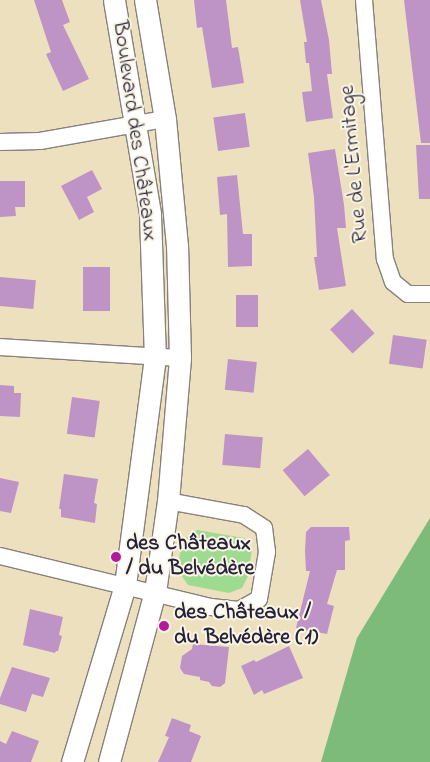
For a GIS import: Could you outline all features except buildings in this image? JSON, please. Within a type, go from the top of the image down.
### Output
[{"type":"street","name":"Boulevard des Châteaux","points":[[72,762],[125,585],[155,358],[150,214],[114,0]]},
{"type":"street","name":"Boulevard des Châteaux","points":[[109,762],[155,592],[168,501],[180,358],[178,246],[165,119],[146,0]]},
{"type":"street","name":"Rue de L'Ermitage","points":[[364,0],[386,259],[394,282],[408,294],[430,294]]},
{"type":"street","points":[[0,142],[40,142],[165,119]]},
{"type":"street","points":[[0,347],[155,358],[180,358]]},
{"type":"street","points":[[0,556],[211,607],[239,610],[259,599],[268,552],[264,528],[244,515],[168,501]]},
{"type":"green space","points":[[430,518],[430,762],[321,762],[357,638]]},
{"type":"green space","points":[[197,530],[244,538],[252,549],[248,576],[242,588],[229,593],[188,585],[177,569],[183,539]]},
{"type":"place","name":"des Châteaux / du Belvédère","points":[[116,557]]},
{"type":"place","name":"des Châteaux / du Belvédère (1)","points":[[164,626]]}]
